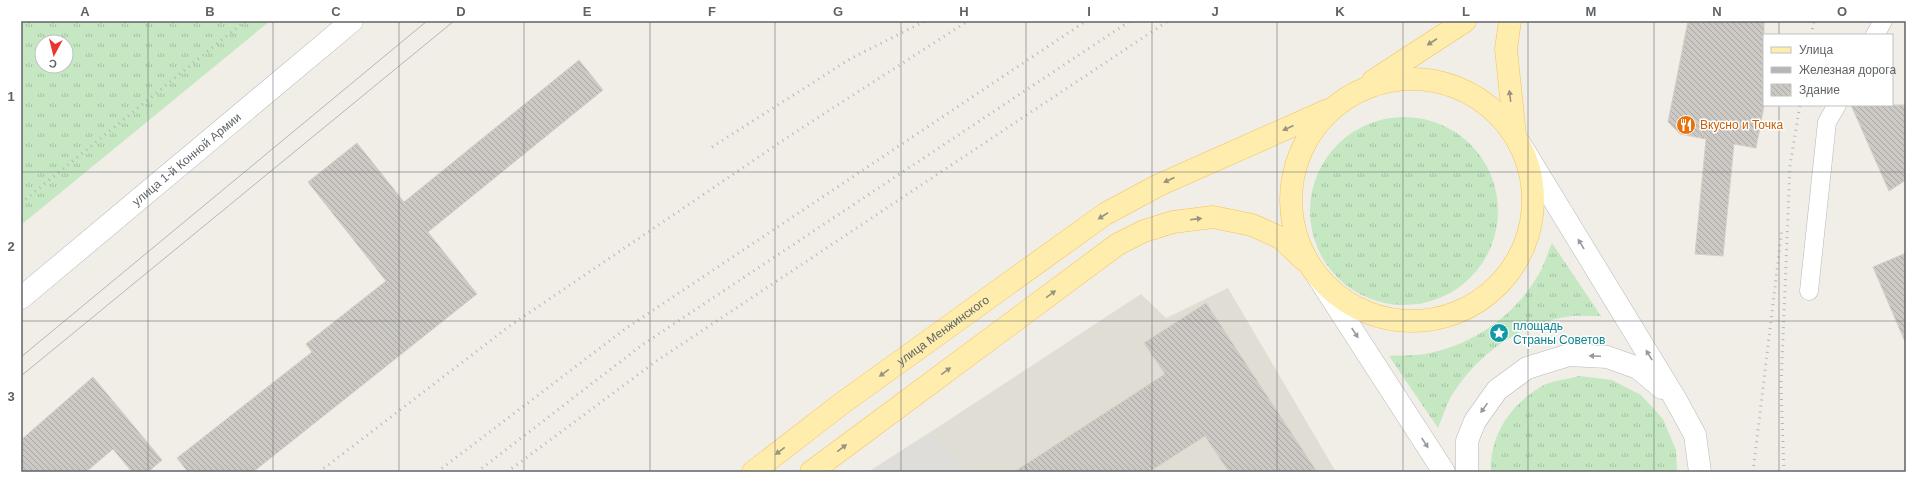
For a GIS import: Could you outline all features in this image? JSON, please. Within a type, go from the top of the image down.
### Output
[{"type":"main road","name":"улица 1-й Конной Армии","points":[[21,298],[352,21]]},
{"type":"main road","points":[[1444,472],[1314,272],[1300,247],[1293,221],[1291,193],[1296,166],[1303,148],[1315,127],[1342,102],[1465,21]]},
{"type":"main road","points":[[811,472],[1118,244],[1144,231],[1173,222],[1213,216],[1252,225],[1281,238],[1344,301],[1366,312],[1394,320],[1438,319],[1476,304],[1505,279],[1526,245],[1531,227],[1534,200],[1531,172],[1517,139],[1506,49],[1510,21]]},
{"type":"main road","points":[[1342,102],[1372,86],[1404,80],[1431,80],[1461,89],[1490,107],[1517,139],[1676,400],[1714,472]]},
{"type":"main road","name":"улица Менжинского","points":[[753,472],[841,404],[1105,214],[1138,198],[1159,185],[1342,102]]},
{"type":"main road","points":[[1467,472],[1467,441],[1474,421],[1497,390],[1527,368],[1569,355],[1607,357],[1638,368],[1676,400]]},
{"type":"main road","points":[[1695,435],[1700,472]]},
{"type":"lane","points":[[1876,34],[1883,21]]},
{"type":"lane","points":[[1809,291],[1827,122],[1836,106]]},
{"type":"shaded area","points":[[1228,288],[1336,472],[963,472],[932,431],[1141,294],[1166,318]]},
{"type":"shaded area","points":[[932,431],[963,472],[868,472]]},
{"type":"green space","points":[[21,21],[270,21],[21,225]]},
{"type":"green space","points":[[1404,117],[1431,121],[1456,133],[1470,145],[1482,159],[1494,184],[1498,211],[1494,238],[1482,263],[1470,277],[1456,289],[1431,301],[1404,305],[1377,301],[1352,289],[1338,277],[1326,263],[1314,238],[1310,211],[1314,184],[1326,159],[1338,145],[1352,133],[1377,121]]},
{"type":"green space","points":[[1552,243],[1601,316],[1569,316],[1547,321],[1531,327],[1500,344],[1462,380],[1446,407],[1438,428],[1389,356],[1420,355],[1442,350],[1459,344],[1489,328],[1516,305],[1527,292],[1542,269]]},
{"type":"green space","points":[[1579,376],[1612,380],[1641,395],[1663,419],[1676,450],[1677,472],[1491,472],[1491,458],[1494,445],[1505,420],[1514,409],[1534,391],[1546,384]]},
{"type":"building","points":[[1688,21],[1764,21],[1764,106],[1756,148],[1734,144],[1723,256],[1695,254],[1706,139],[1680,134],[1668,122]]},
{"type":"building","points":[[579,60],[603,90],[428,232],[477,294],[253,472],[188,472],[177,458],[312,352],[306,344],[386,281],[308,182],[357,143],[404,202]]},
{"type":"building","points":[[1906,105],[1906,180],[1889,191],[1851,106]]},
{"type":"building","points":[[1906,253],[1906,344],[1873,267]]},
{"type":"building","points":[[1206,303],[1317,472],[1229,472],[1205,436],[1149,472],[1014,472],[1165,374],[1144,343]]},
{"type":"building","points":[[93,377],[162,460],[148,472],[132,472],[113,449],[86,472],[21,472],[21,440]]},
{"type":"tram line","points":[[21,357],[427,21]]},
{"type":"tram line","points":[[21,376],[454,21]]},
{"type":"railway","points":[[21,203],[245,21]]},
{"type":"railway","points":[[712,147],[850,59],[925,21]]},
{"type":"railway","points":[[319,472],[511,325],[794,133],[968,21]]},
{"type":"railway","points":[[437,472],[625,329],[1086,21]]},
{"type":"railway","points":[[477,472],[642,345],[1130,21]]},
{"type":"railway","points":[[507,472],[655,362],[1168,21]]},
{"type":"railway","points":[[1811,34],[1814,21]]},
{"type":"railway","points":[[1784,472],[1781,387],[1790,165],[1800,106]]},
{"type":"railway","points":[[1753,472],[1782,228]]},
{"type":"place","name":"Вкусно и Точка","points":[[1686,125]]},
{"type":"place","name":"площадь Страны Советов","points":[[1499,333]]}]
